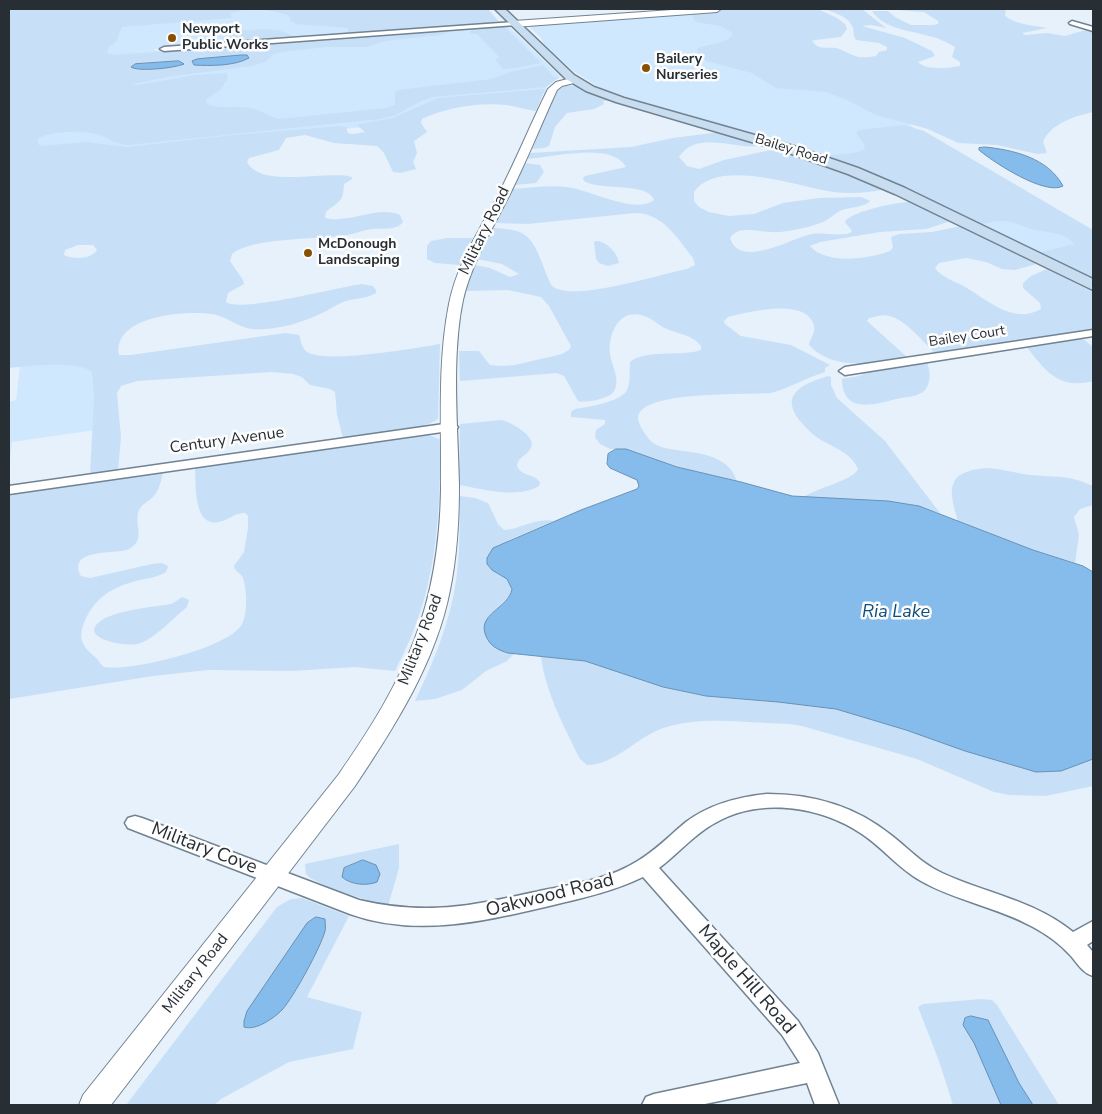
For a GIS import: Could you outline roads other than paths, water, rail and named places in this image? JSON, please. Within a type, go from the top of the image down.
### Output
[{"type":"main road","name":"Bailey Road","points":[[500,9],[575,80],[616,99],[786,148],[853,171],[900,191],[1093,286]]},
{"type":"street","points":[[164,49],[717,9]]},
{"type":"street","points":[[1072,23],[1093,29]]},
{"type":"street","name":"Military Road","points":[[93,1105],[273,876],[369,749],[397,702],[424,644],[437,603],[446,563],[449,527],[453,325],[458,293],[465,271],[510,181],[553,88],[575,80]]},
{"type":"street","name":"Bailey Court","points":[[845,371],[1093,333]]},
{"type":"street","name":"Century Avenue","points":[[9,490],[451,427]]},
{"type":"street","name":"Oakwood Road","points":[[273,876],[371,912],[433,919],[474,915],[594,887],[623,878],[646,867],[700,823],[722,810],[765,801],[808,804],[827,808],[853,819],[875,833],[926,875],[950,886],[1031,915],[1072,944],[1093,966]]},
{"type":"street","name":"Military Cove","points":[[135,823],[273,876]]},
{"type":"street","name":"Maple Hill Road","points":[[646,867],[778,1013],[801,1044],[815,1071],[827,1105]]},
{"type":"street","points":[[1072,944],[1093,930]]},
{"type":"street","points":[[654,1105],[815,1071]]},
{"type":"water","points":[[247,55],[249,58],[237,63],[215,65],[194,65],[192,61],[197,59]]},
{"type":"water","points":[[179,61],[184,64],[157,69],[131,67],[135,64]]},
{"type":"water","points":[[985,147],[1018,153],[1039,162],[1057,176],[1063,186],[1055,188],[1044,186],[1020,176],[979,150],[979,148]]},
{"type":"water","name":"Ria Lake","points":[[616,449],[626,449],[677,467],[792,496],[888,501],[919,506],[1033,550],[1083,566],[1093,572],[1093,759],[1061,771],[1036,772],[836,709],[706,696],[663,687],[585,661],[508,653],[495,647],[486,636],[485,622],[510,596],[512,589],[507,579],[492,570],[487,564],[487,558],[493,548],[581,510],[637,489],[639,486],[637,480],[610,468],[607,464],[608,454]]},
{"type":"water","points":[[363,860],[376,865],[380,874],[377,882],[359,884],[350,882],[342,877],[344,868]]},
{"type":"water","points":[[316,917],[325,919],[325,931],[313,960],[293,995],[282,1010],[270,1020],[254,1027],[244,1027],[247,1011],[307,923]]},
{"type":"water","points":[[971,1016],[988,1020],[1019,1083],[1033,1105],[1001,1105],[974,1043],[963,1025],[965,1018]]},
{"type":"place","name":"Newport Public Works","points":[[172,38]]},
{"type":"place","name":"Bailery Nurseries","points":[[646,68]]},
{"type":"place","name":"McDonough Landscaping","points":[[308,253]]}]
